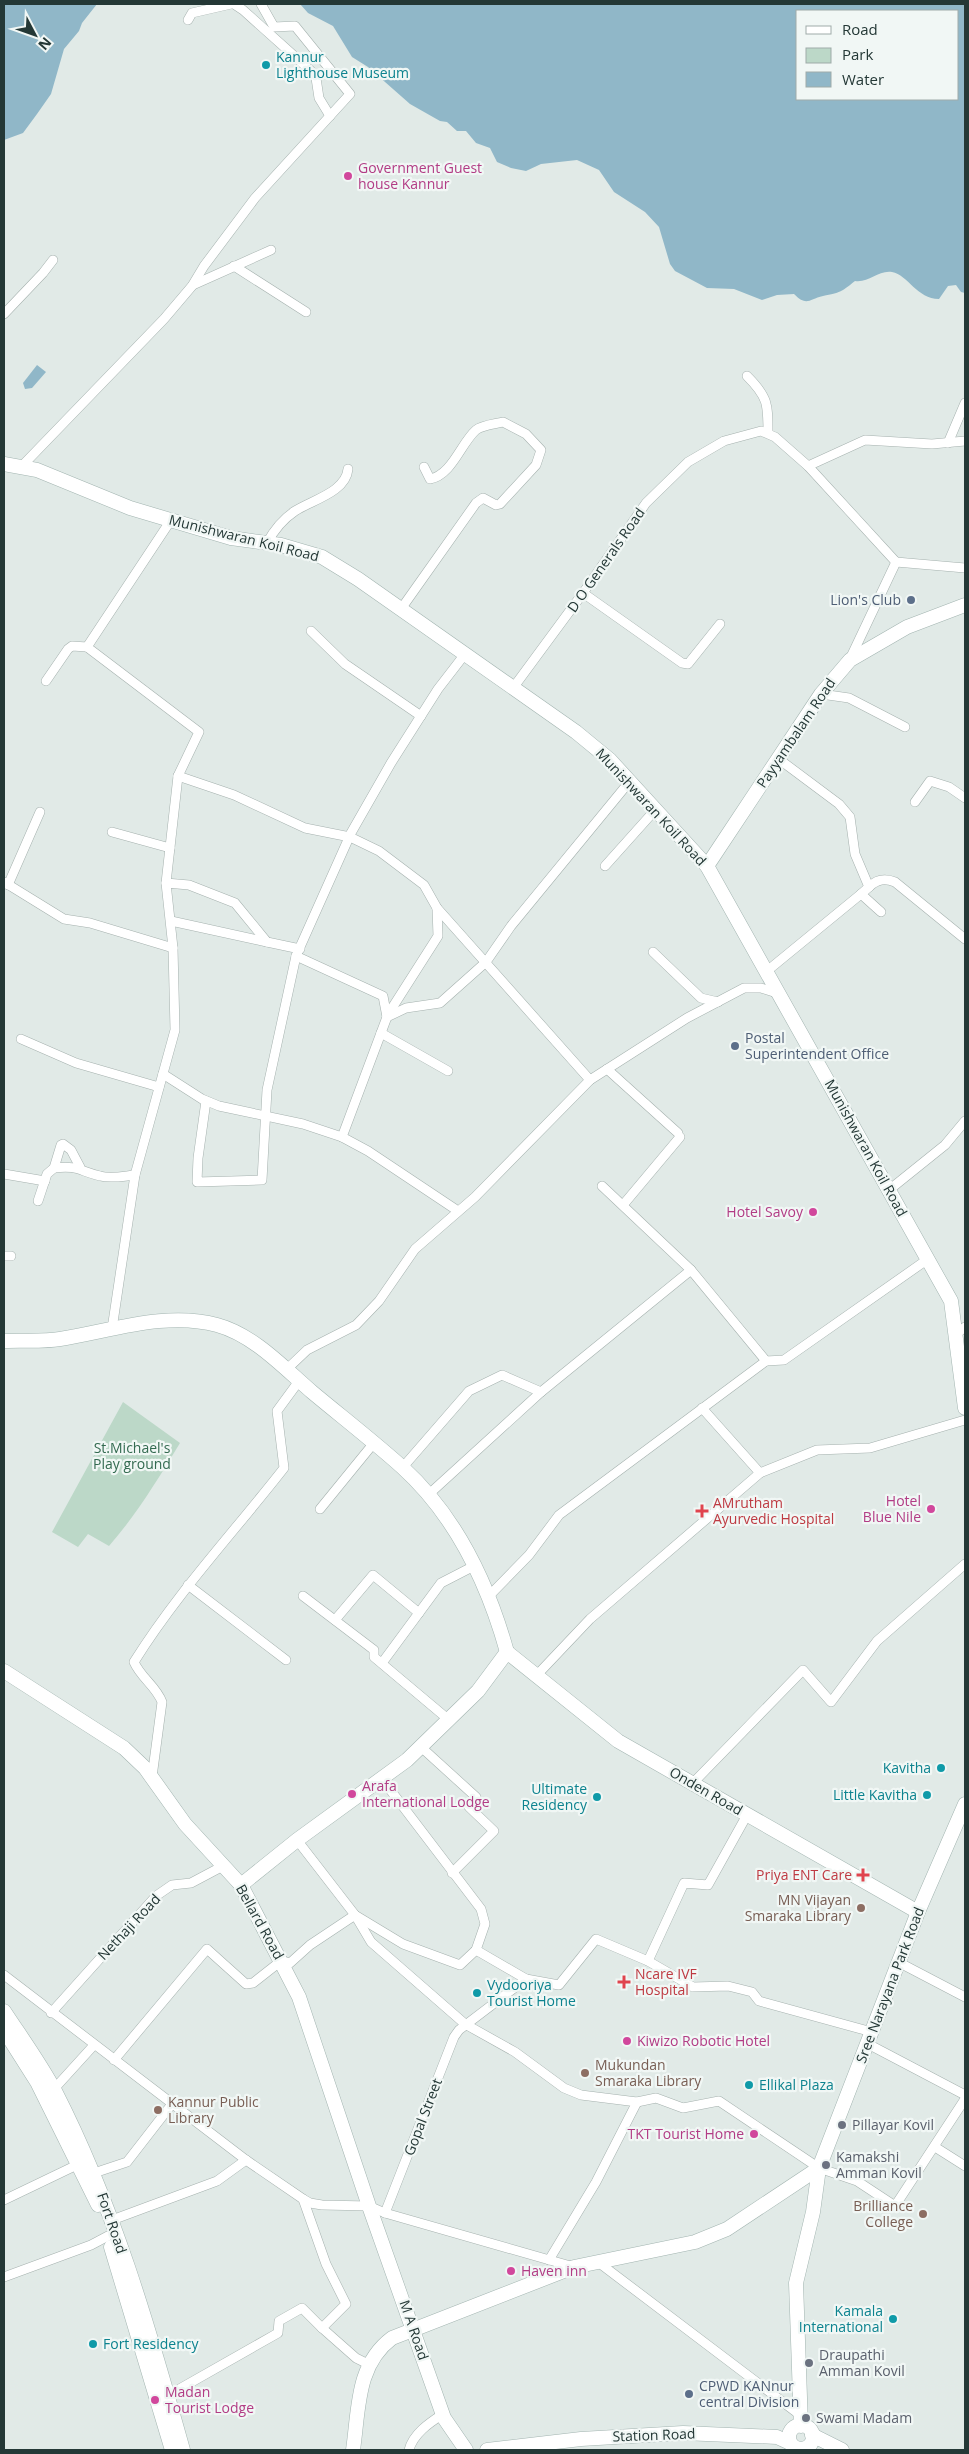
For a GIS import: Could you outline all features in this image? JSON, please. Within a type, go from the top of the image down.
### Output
[{"type":"main road","name":"Munishwaran Koil Road","points":[[5,463],[37,470],[130,508],[231,538],[267,543],[322,557],[576,732],[610,760],[708,866],[951,1301],[960,1331],[965,1408]]},
{"type":"main road","name":"Payyambalam Road","points":[[708,866],[742,810],[780,760],[821,694],[850,660],[907,627],[965,605]]},
{"type":"main road","points":[[4,1341],[58,1339],[170,1320],[218,1325],[243,1337],[287,1369],[373,1444],[403,1467],[439,1507],[462,1542],[489,1596],[507,1652],[478,1691],[421,1747],[382,1779],[297,1840],[241,1885]]},
{"type":"main road","name":"Onden Road","points":[[507,1652],[618,1741],[918,1912]]},
{"type":"main road","name":"Bellard Road","points":[[4,1672],[124,1748],[152,1777],[185,1824],[241,1885],[302,2005],[369,2206]]},
{"type":"main road","name":"Sree Narayana Park Road","points":[[797,2433],[796,2283],[812,2212],[819,2168],[831,2132],[900,1963],[918,1912],[961,1828],[965,1804]]},
{"type":"main road","name":"Fort Road","points":[[4,2011],[94,2173],[112,2220],[130,2295],[172,2450]]},
{"type":"main road","name":"Fort Road","points":[[4,2030],[49,2093],[99,2208],[167,2396],[183,2450]]},
{"type":"main road","points":[[353,2450],[363,2379],[368,2364],[379,2348],[392,2338],[574,2267],[695,2242],[727,2229],[819,2168]]},
{"type":"main road","name":"M A Road","points":[[369,2206],[414,2328],[442,2414],[466,2450]]},
{"type":"main road","name":"Station Road","points":[[487,2450],[581,2438],[683,2433],[797,2433],[830,2450]]},
{"type":"main road","points":[[797,2433],[842,2450]]},
{"type":"street","points":[[188,20],[192,13],[232,4],[243,10],[312,71],[316,78],[320,98],[330,116]]},
{"type":"street","points":[[22,466],[164,319],[192,286],[204,266],[255,198],[350,94],[294,26],[274,27],[260,4]]},
{"type":"street","points":[[192,286],[271,250]]},
{"type":"street","points":[[4,314],[53,260]]},
{"type":"street","points":[[234,266],[306,312]]},
{"type":"street","points":[[747,376],[756,385],[768,406],[768,432],[808,466],[896,562],[965,568]]},
{"type":"street","points":[[948,443],[965,403]]},
{"type":"street","points":[[400,609],[476,503],[483,498],[496,505],[500,504],[536,465],[541,450],[526,434],[503,422],[477,429],[455,459],[437,478],[430,478],[424,467]]},
{"type":"street","name":"D O Generals Road","points":[[513,688],[584,593],[646,503],[688,462],[724,441],[761,431],[768,432]]},
{"type":"street","points":[[808,466],[865,440],[948,443],[965,441]]},
{"type":"street","points":[[267,543],[277,526],[294,511],[341,484],[347,476],[348,469]]},
{"type":"street","points":[[87,647],[171,520]]},
{"type":"street","points":[[850,660],[896,562]]},
{"type":"street","points":[[584,593],[682,663],[688,664],[720,624]]},
{"type":"street","points":[[311,632],[345,664],[421,716]]},
{"type":"street","points":[[46,681],[68,649],[72,646],[87,647],[199,732],[178,776],[166,883],[173,948],[175,1030],[135,1175],[112,1329]]},
{"type":"street","points":[[206,1101],[198,1158],[197,1182],[262,1180],[267,1090],[298,953],[350,837],[390,763],[465,654]]},
{"type":"street","points":[[821,694],[849,698],[905,727]]},
{"type":"street","points":[[780,760],[839,804],[850,817],[855,854],[869,887]]},
{"type":"street","points":[[178,776],[234,795],[305,828],[350,837],[379,851],[424,885],[437,908],[590,1080]]},
{"type":"street","points":[[387,1017],[406,1008],[440,1002],[486,962],[511,926],[630,781]]},
{"type":"street","points":[[915,802],[930,781],[949,788],[965,798]]},
{"type":"street","points":[[605,866],[656,809]]},
{"type":"street","points":[[40,812],[6,883],[64,919],[90,923],[173,948]]},
{"type":"street","points":[[112,832],[170,848]]},
{"type":"street","points":[[767,971],[869,887],[887,878],[895,882],[965,938]]},
{"type":"street","points":[[166,883],[189,885],[235,903],[267,942]]},
{"type":"street","points":[[860,894],[881,912]]},
{"type":"street","points":[[342,1137],[387,1017],[438,936],[437,908]]},
{"type":"street","points":[[170,922],[267,942],[298,953],[383,996],[387,1017]]},
{"type":"street","points":[[653,952],[701,998],[718,1002]]},
{"type":"street","points":[[287,1369],[307,1350],[356,1325],[379,1301],[415,1249],[458,1211],[590,1080],[687,1018],[744,988],[761,988],[780,994]]},
{"type":"street","points":[[381,1033],[448,1071]]},
{"type":"street","points":[[21,1039],[76,1063],[159,1087]]},
{"type":"street","points":[[608,1069],[679,1135],[623,1205]]},
{"type":"street","points":[[162,1074],[206,1101],[230,1109],[303,1124],[342,1137],[368,1151],[458,1211]]},
{"type":"street","points":[[889,1190],[945,1145],[965,1121]]},
{"type":"street","points":[[38,1201],[47,1174],[54,1168],[63,1144],[71,1150],[80,1168]]},
{"type":"street","points":[[54,1168],[80,1168],[99,1176],[110,1177],[135,1175]]},
{"type":"street","points":[[4,1174],[45,1181]]},
{"type":"street","points":[[602,1186],[691,1270],[766,1361]]},
{"type":"street","points":[[489,1596],[529,1555],[559,1515],[766,1361],[784,1360],[928,1260]]},
{"type":"street","points":[[428,1495],[541,1392],[691,1270]]},
{"type":"street","points":[[403,1467],[469,1391],[502,1375],[541,1392]]},
{"type":"street","points":[[152,1777],[162,1702],[158,1691],[137,1670],[134,1662],[188,1585],[236,1529],[284,1468],[277,1411],[299,1381]]},
{"type":"street","points":[[702,1408],[760,1473]]},
{"type":"street","points":[[536,1676],[590,1619],[760,1473],[817,1450],[870,1448],[965,1420]]},
{"type":"street","points":[[320,1509],[373,1444]]},
{"type":"street","points":[[692,1784],[803,1670],[832,1702],[876,1640],[965,1564]]},
{"type":"street","points":[[382,1664],[441,1583],[474,1566]]},
{"type":"street","points":[[335,1620],[373,1575],[419,1613]]},
{"type":"street","points":[[188,1585],[286,1660]]},
{"type":"street","points":[[303,1596],[374,1650],[374,1657],[449,1720]]},
{"type":"street","points":[[421,1747],[476,1797],[469,1807],[494,1831],[452,1873]]},
{"type":"street","points":[[355,1915],[403,1944],[460,1964],[476,1950],[484,1931],[484,1917],[473,1896],[452,1873],[382,1779]]},
{"type":"street","points":[[648,1961],[684,1884],[708,1885],[747,1815]]},
{"type":"street","points":[[297,1840],[355,1915],[371,1942],[465,2024],[515,2052],[564,2088],[581,2095],[638,2102],[656,2098],[682,2108],[719,2101],[819,2168],[857,2181],[895,2206],[965,2099]]},
{"type":"street","name":"Nethaji Road","points":[[52,2013],[156,1896],[172,1885],[191,1883],[223,1866]]},
{"type":"street","points":[[114,2060],[207,1949],[246,1984],[253,1983],[281,1961],[290,1963],[310,1945],[355,1915]]},
{"type":"street","points":[[476,1950],[526,1979],[559,1985],[596,1939],[648,1961],[693,1987],[728,1986],[752,1992],[759,2001],[870,2038],[965,2095]]},
{"type":"street","points":[[900,1963],[965,1997]]},
{"type":"street","points":[[4,1974],[52,2013],[246,2160],[310,2203],[369,2206],[385,2213],[574,2267]]},
{"type":"street","name":"Gopal Street","points":[[385,2213],[454,2037],[465,2024],[526,1979]]},
{"type":"street","points":[[49,2093],[94,2045]]},
{"type":"street","points":[[549,2260],[596,2182],[638,2102]]},
{"type":"street","points":[[94,2173],[127,2162],[172,2104]]},
{"type":"street","points":[[935,2147],[965,2166]]},
{"type":"street","points":[[112,2220],[217,2181],[246,2160]]},
{"type":"street","points":[[4,2200],[79,2164]]},
{"type":"street","points":[[303,2199],[326,2264],[346,2304],[322,2328]]},
{"type":"street","points":[[4,2277],[91,2245],[108,2236]]},
{"type":"street","points":[[598,2262],[797,2433]]},
{"type":"street","points":[[167,2396],[278,2333],[279,2321],[302,2308],[356,2358],[368,2364]]},
{"type":"street","points":[[409,2450],[411,2442],[427,2424],[442,2414]]},
{"type":"green space","name":"St.Michael's Play ground","points":[[123,1402],[180,1443],[138,1509],[109,1546],[88,1534],[78,1547],[52,1532]]},
{"type":"water","points":[[4,4],[97,4],[64,49],[51,94],[23,133],[4,140]]},
{"type":"water","points":[[300,4],[965,4],[965,293],[961,292],[956,285],[948,286],[939,299],[931,298],[919,291],[903,277],[892,272],[855,281],[840,292],[808,301],[798,298],[794,294],[777,295],[762,300],[734,289],[707,288],[675,271],[670,264],[659,227],[645,212],[614,192],[599,170],[577,160],[541,164],[526,171],[511,168],[497,162],[490,148],[476,143],[466,131],[457,131],[447,122],[440,121],[410,104],[368,67],[352,57],[333,26],[308,13]]},
{"type":"water","points":[[37,365],[46,372],[32,388],[25,389],[23,383]]},
{"type":"place","name":"Kannur Lighthouse Museum","points":[[266,65]]},
{"type":"place","name":"Government Guest house Kannur","points":[[348,176]]},
{"type":"place","name":"Lion's Club","points":[[911,600]]},
{"type":"place","name":"Postal Superintendent Office","points":[[735,1046]]},
{"type":"place","name":"Hotel Savoy","points":[[813,1212]]},
{"type":"place","name":"Hotel Blue Nile","points":[[931,1509]]},
{"type":"place","name":"AMrutham Ayurvedic Hospital","points":[[702,1511]]},
{"type":"place","name":"Kavitha","points":[[941,1768]]},
{"type":"place","name":"Arafa International Lodge","points":[[352,1794]]},
{"type":"place","name":"Little Kavitha","points":[[927,1795]]},
{"type":"place","name":"Ultimate Residency","points":[[597,1797]]},
{"type":"place","name":"Priya ENT Care","points":[[863,1875]]},
{"type":"place","name":"MN Vijayan Smaraka Library","points":[[861,1908]]},
{"type":"place","name":"Ncare IVF Hospital","points":[[624,1982]]},
{"type":"place","name":"Vydooriya Tourist Home","points":[[477,1993]]},
{"type":"place","name":"Kiwizo Robotic Hotel","points":[[627,2041]]},
{"type":"place","name":"Mukundan Smaraka Library","points":[[585,2073]]},
{"type":"place","name":"Ellikal Plaza","points":[[749,2085]]},
{"type":"place","name":"Kannur Public Library","points":[[158,2110]]},
{"type":"place","name":"Pillayar Kovil","points":[[842,2125]]},
{"type":"place","name":"TKT Tourist Home","points":[[754,2134]]},
{"type":"place","name":"Kamakshi Amman Kovil","points":[[826,2165]]},
{"type":"place","name":"Brilliance College","points":[[923,2214]]},
{"type":"place","name":"Haven inn","points":[[511,2271]]},
{"type":"place","name":"Kamala International","points":[[893,2319]]},
{"type":"place","name":"Fort Residency","points":[[93,2344]]},
{"type":"place","name":"Draupathi Amman Kovil","points":[[809,2363]]},
{"type":"place","name":"CPWD KANnur central Division","points":[[689,2394]]},
{"type":"place","name":"Madan Tourist Lodge","points":[[155,2400]]},
{"type":"place","name":"Swami Madam","points":[[806,2418]]}]
